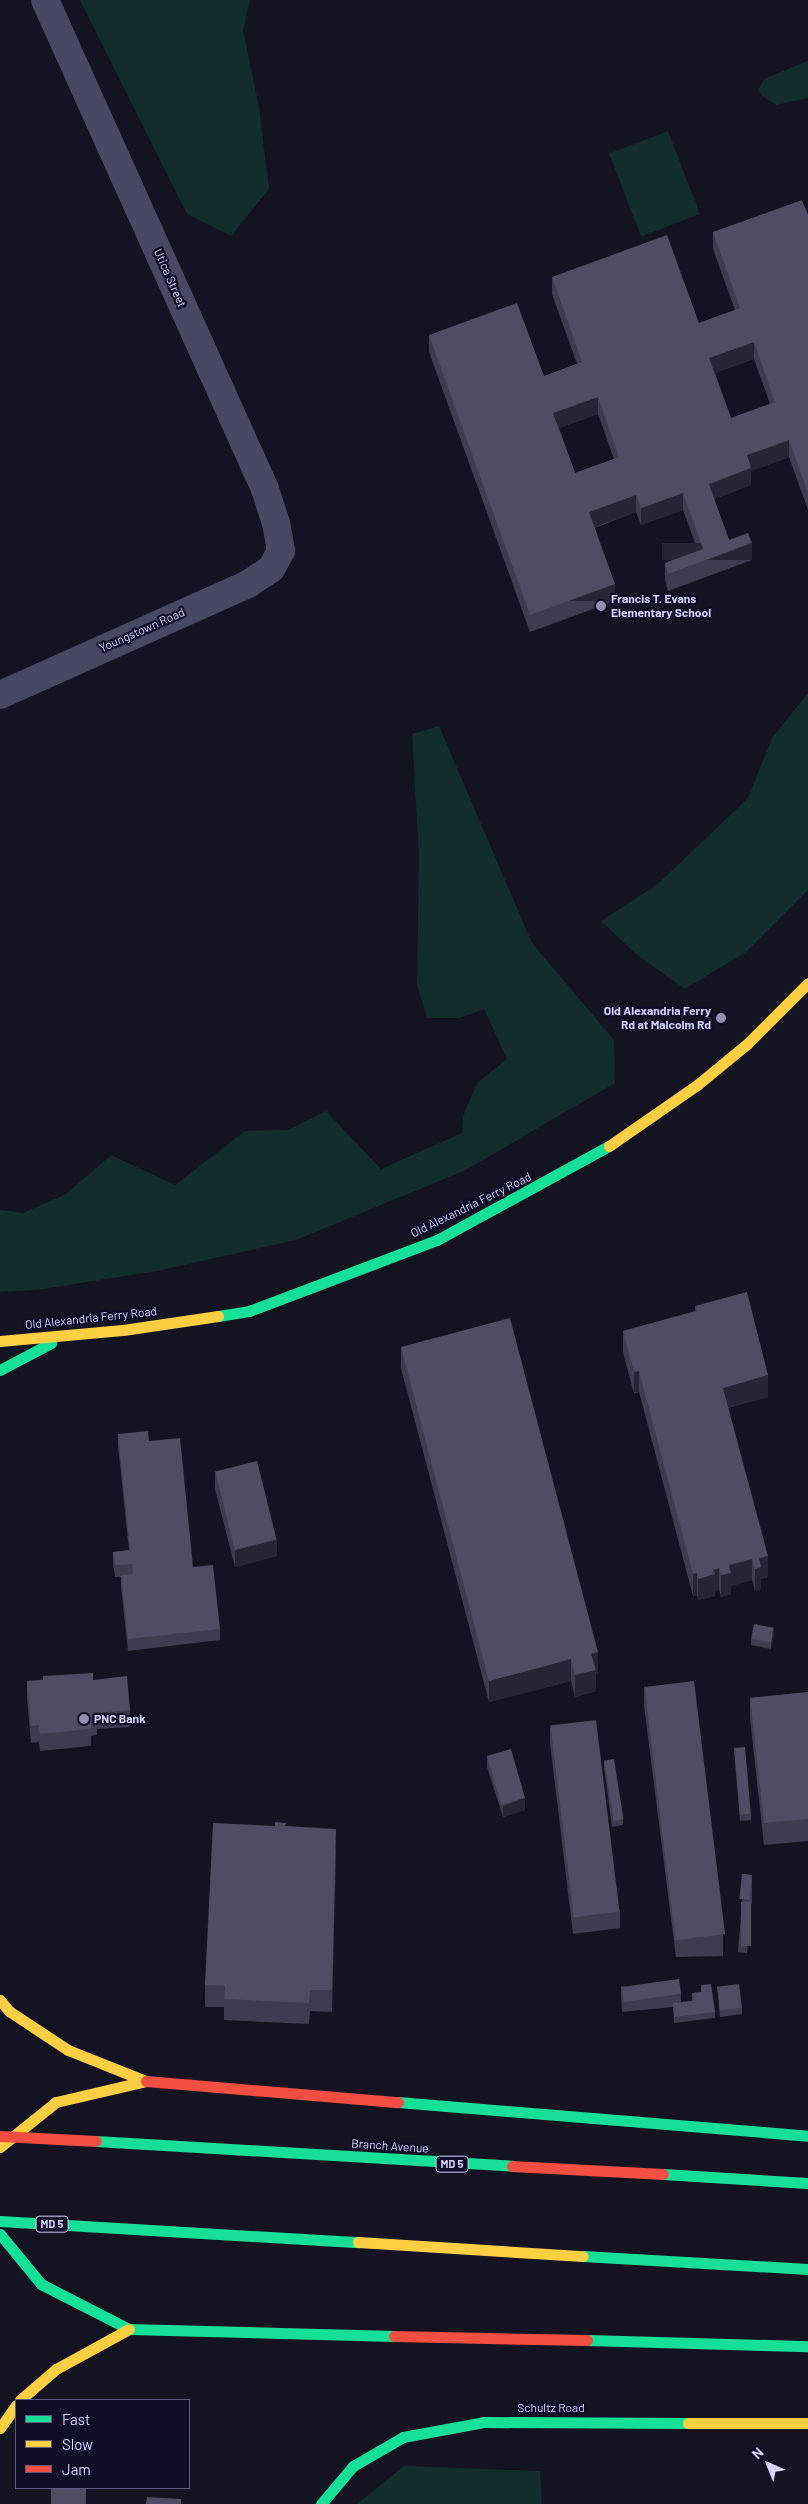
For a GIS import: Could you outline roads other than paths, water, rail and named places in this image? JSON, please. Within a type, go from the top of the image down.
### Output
[{"type":"main road","name":"Old Alexandria Ferry Road","points":[[0,1340],[61,1338],[249,1311],[437,1240],[604,1150],[735,1054],[808,983]]},
{"type":"main road","points":[[0,1370],[61,1338]]},
{"type":"main road","points":[[0,2000],[9,2011],[68,2050],[146,2081],[808,2136]]},
{"type":"main road","points":[[0,2147],[56,2102],[146,2081]]},
{"type":"main road","name":"Branch Avenue","points":[[0,2136],[808,2183]]},
{"type":"main road","name":"MD 5","points":[[0,2222],[104,2226],[808,2269]]},
{"type":"main road","points":[[0,2234],[40,2284],[129,2329],[808,2346]]},
{"type":"main road","points":[[21,2399],[56,2369],[129,2329]]},
{"type":"main road","points":[[0,2428],[15,2406]]},
{"type":"main road","name":"Schultz Road","points":[[321,2504],[353,2466],[403,2437],[484,2422],[808,2423]]},
{"type":"street","name":"Utica Street","points":[[45,0],[265,489],[281,544],[278,559]]},
{"type":"street","name":"Youngstown Road","points":[[0,695],[248,584],[272,569],[278,559]]},
{"type":"place","name":"Francis T. Evans Elementary School","points":[[601,606]]},
{"type":"place","name":"Old Alexandria Ferry Rd at Malcolm Rd","points":[[721,1018]]},
{"type":"place","name":"PNC Bank","points":[[84,1719]]}]
